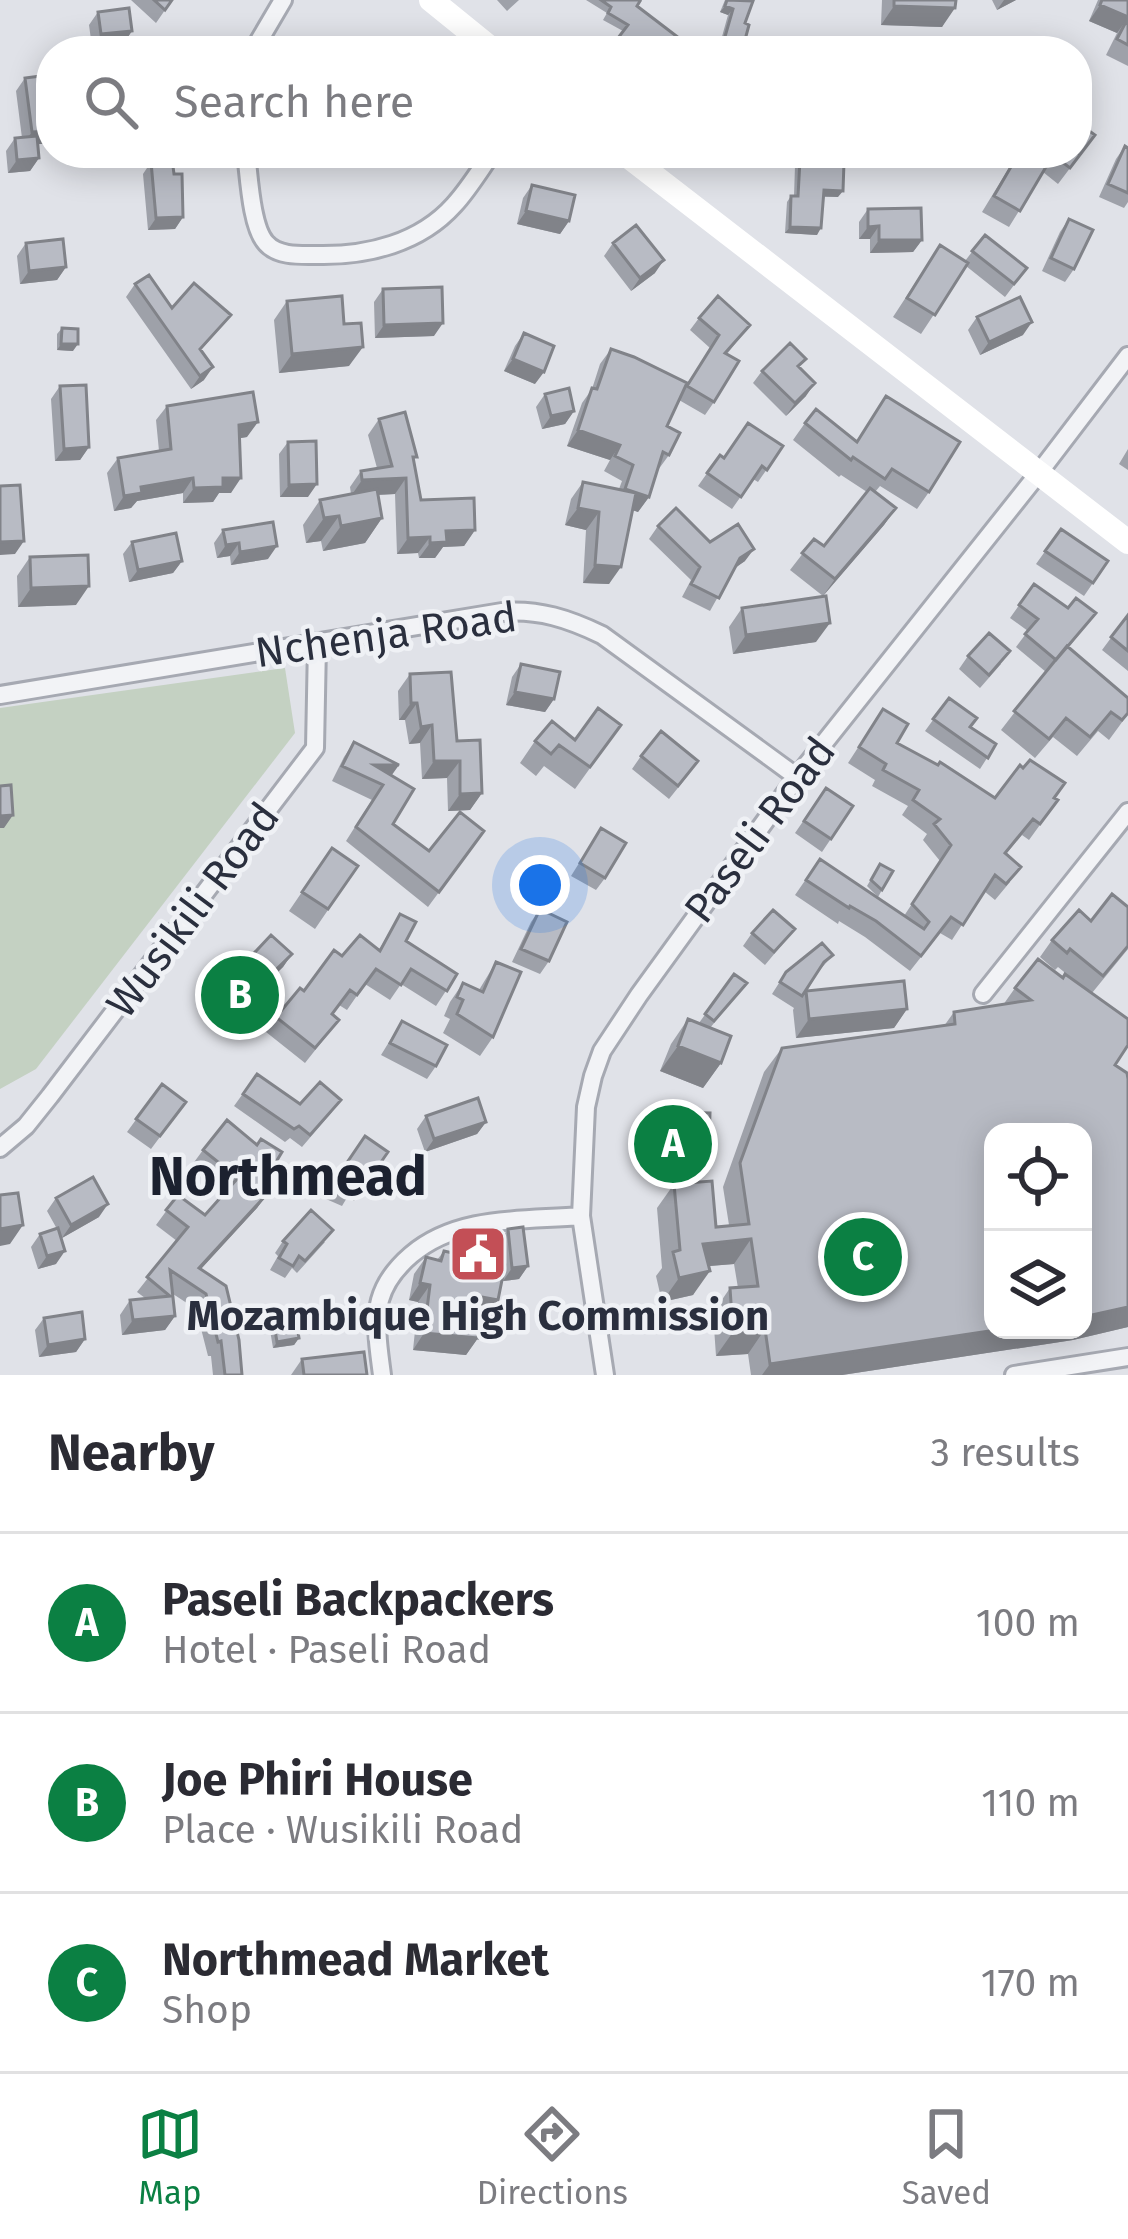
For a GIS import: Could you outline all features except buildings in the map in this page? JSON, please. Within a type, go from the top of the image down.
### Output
[{"type":"street","points":[[262,36],[283,0]]},
{"type":"street","points":[[431,0],[475,36]]},
{"type":"street","points":[[248,168],[256,221],[265,242],[292,255],[369,250],[412,238],[450,209],[481,168]]},
{"type":"street","points":[[643,168],[1128,542]]},
{"type":"street","name":"Paseli Road","points":[[605,1375],[581,1216],[586,1107],[602,1051],[796,777],[1128,356]]},
{"type":"street","name":"Nchenja Road","points":[[0,695],[502,612],[546,613],[602,635],[796,777]]},
{"type":"street","name":"Wusikili Road","points":[[0,1148],[50,1096],[315,748],[316,644]]},
{"type":"street","points":[[983,994],[1128,812]]},
{"type":"street","points":[[382,1375],[379,1303],[400,1264],[423,1244],[476,1224],[581,1216]]},
{"type":"street","points":[[1014,1375],[1069,1371],[1128,1357]]},
{"type":"green space","points":[[285,668],[295,733],[36,1069],[0,1089],[0,708]]},
{"type":"place","name":"Joe Phiri House","points":[[240,995]]},
{"type":"place","name":"Paseli Backpackers","points":[[673,1144]]},
{"type":"place","name":"Mozambique High Commission","points":[[478,1254]]},
{"type":"place","name":"Northmead Market","points":[[863,1257]]},
{"type":"district","name":"Northmead","points":[[288,1177]]}]
